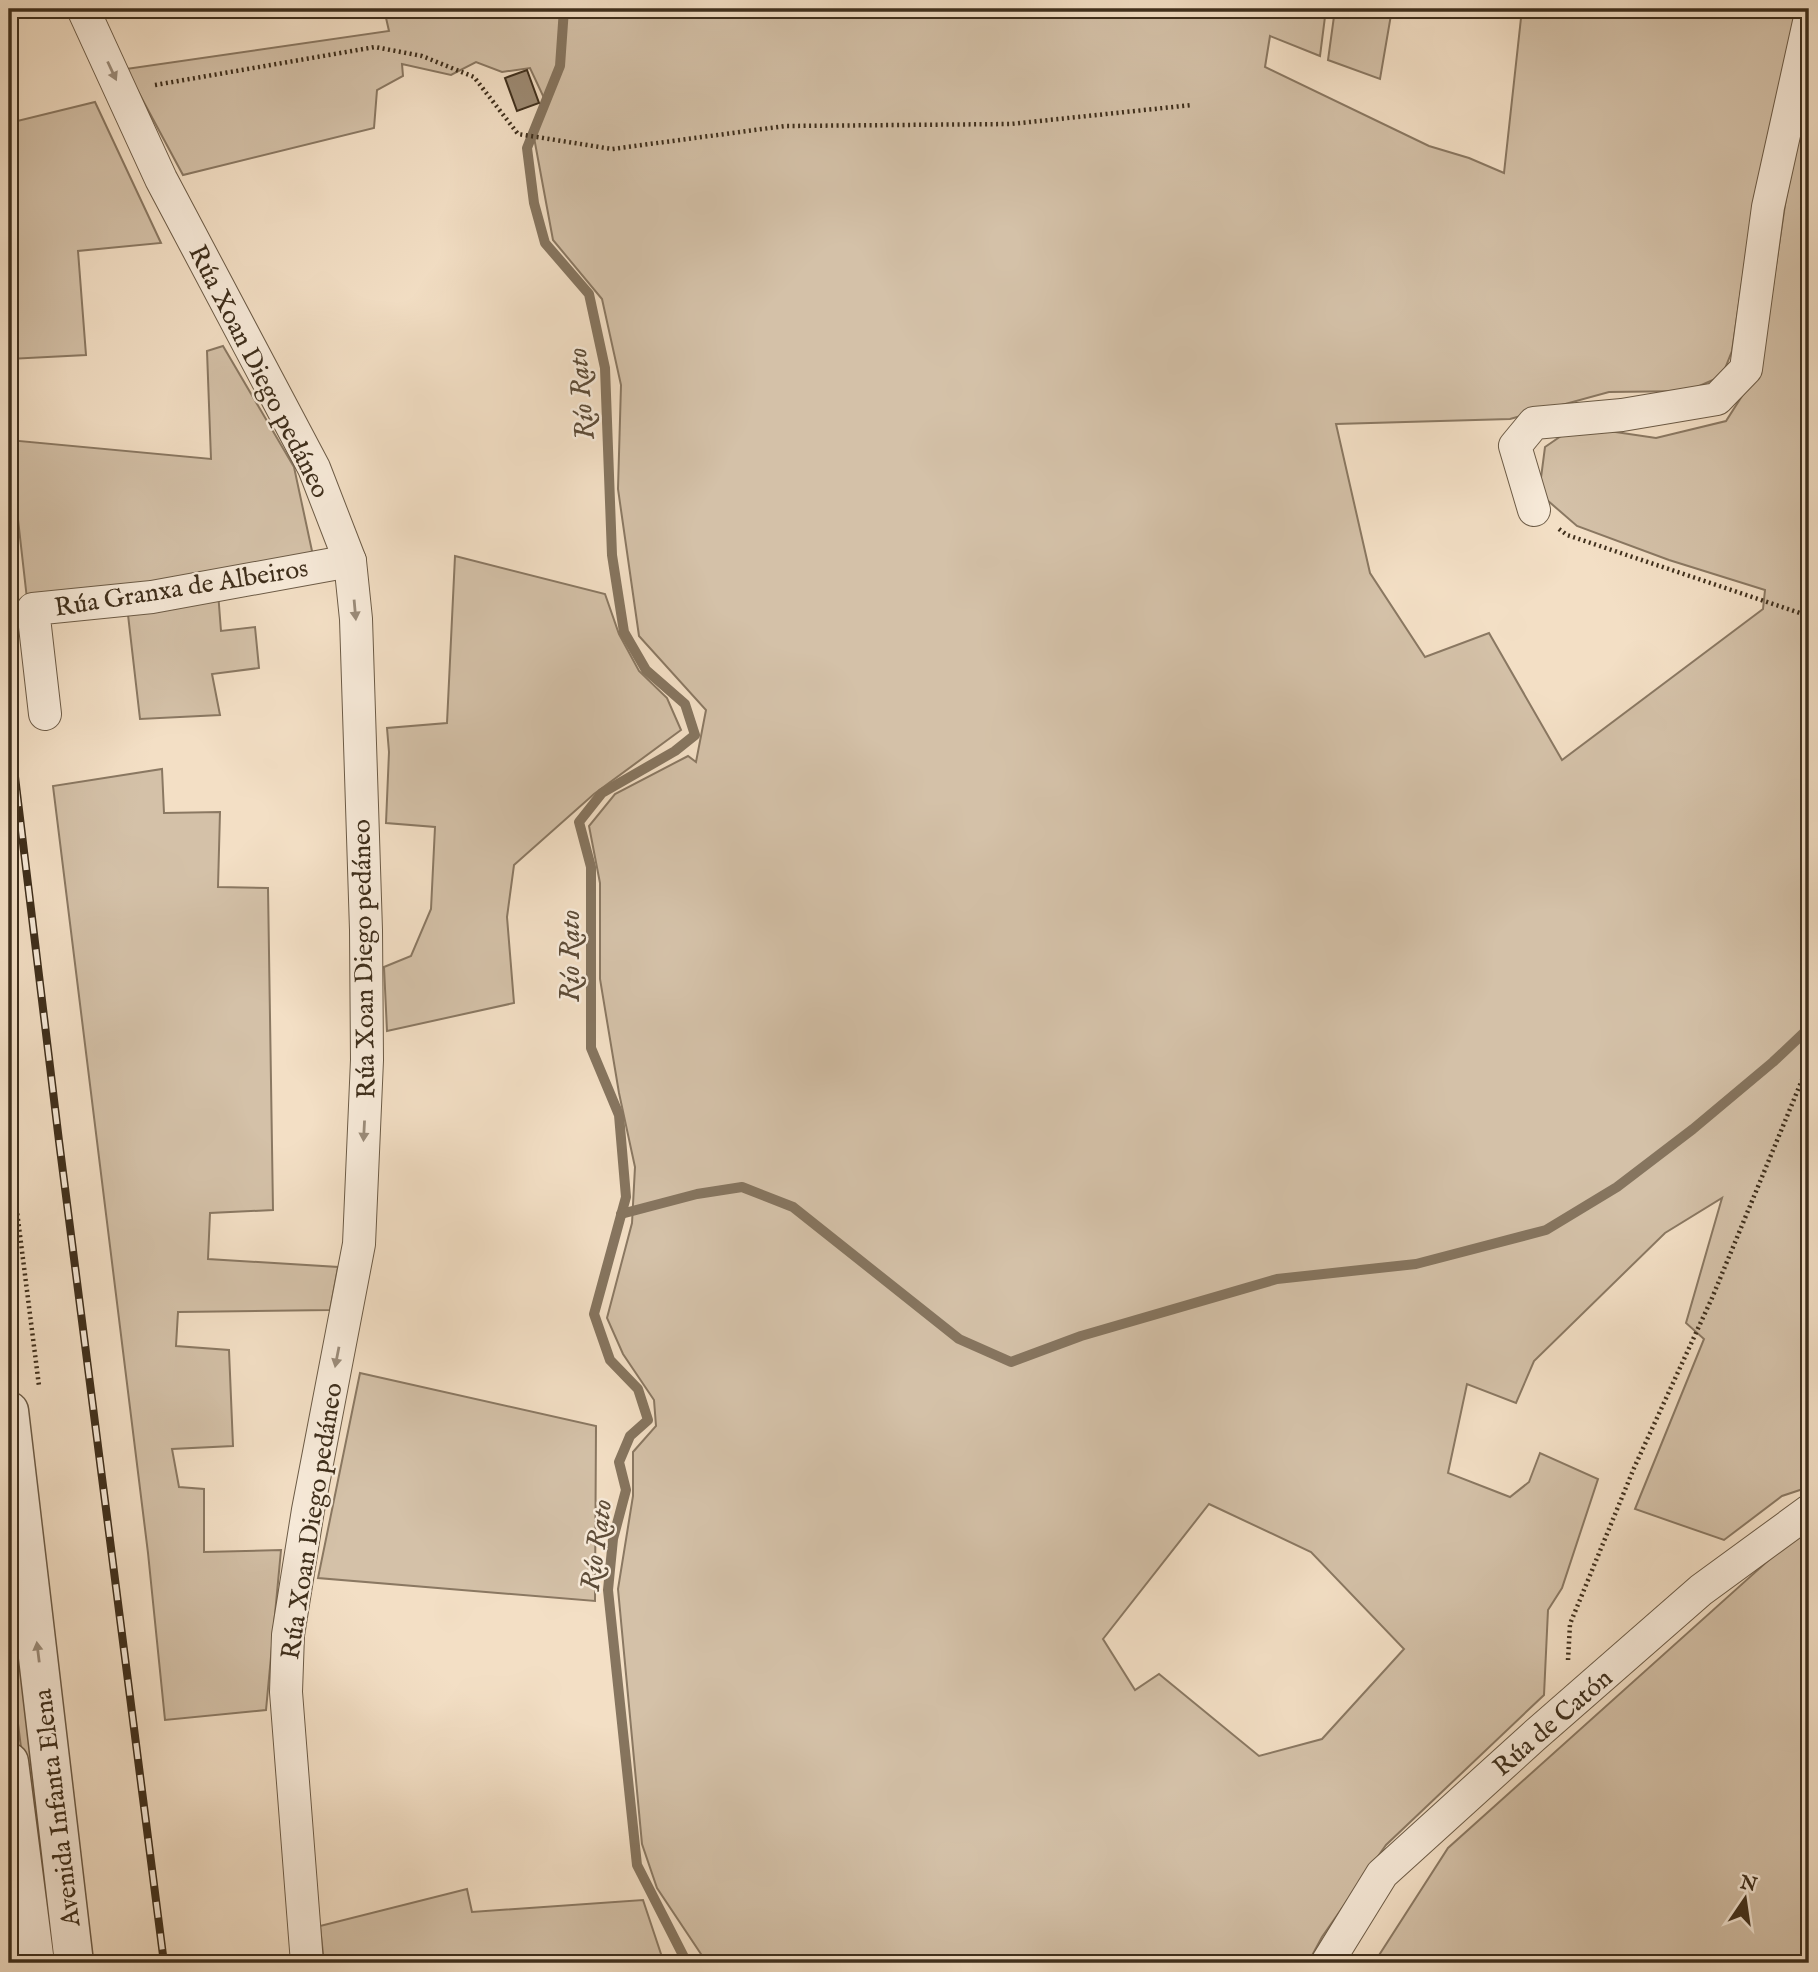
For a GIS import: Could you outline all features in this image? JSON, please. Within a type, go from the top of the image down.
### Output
[{"type":"street","name":"Rúa Xoan Diego pedáneo","points":[[83,9],[161,179],[314,468],[350,561],[356,619],[367,1060],[359,1244],[308,1510],[288,1635],[286,1692],[307,1963]]},
{"type":"street","points":[[1534,510],[1516,446],[1535,423],[1622,415],[1717,399],[1746,369],[1768,207],[1809,22]]},
{"type":"street","name":"Rúa Granxa de Albeiros","points":[[45,714],[33,609],[152,597],[350,561]]},
{"type":"street","name":"Avenida Infanta Elena","points":[[9,1411],[18,1571],[75,1963]]},
{"type":"street","name":"Rúa de Catón","points":[[1327,1963],[1382,1874],[1701,1591],[1809,1511]]},
{"type":"street","name":"Avenida Infanta Elena","points":[[9,1762],[35,1963]]},
{"type":"path","points":[[120,90],[375,47],[422,56],[474,76],[518,134],[612,149],[785,127],[1010,124],[1192,105]]},
{"type":"path","points":[[1534,510],[1567,535],[1809,616]]},
{"type":"path","points":[[1565,1709],[1570,1624],[1634,1468],[1712,1298],[1809,1063]]},
{"type":"shaded area","points":[[384,9],[1326,9],[1320,56],[1270,36],[1265,67],[1429,146],[1469,158],[1504,173],[1522,9],[1801,9],[1778,123],[1755,194],[1732,351],[1722,376],[1688,391],[1609,392],[1510,419],[1336,424],[1370,573],[1425,657],[1489,633],[1562,760],[1763,609],[1765,590],[1669,560],[1577,526],[1539,493],[1545,447],[1567,432],[1602,430],[1656,438],[1726,421],[1756,374],[1766,332],[1786,198],[1809,88],[1809,1487],[1782,1496],[1724,1540],[1635,1509],[1704,1339],[1686,1323],[1722,1198],[1665,1233],[1534,1361],[1516,1403],[1467,1384],[1448,1473],[1510,1497],[1529,1482],[1540,1453],[1598,1479],[1562,1588],[1548,1610],[1544,1695],[1386,1845],[1322,1937],[1308,1963],[707,1963],[657,1888],[642,1844],[618,1589],[633,1496],[633,1452],[656,1426],[654,1400],[623,1354],[607,1318],[632,1223],[635,1167],[619,1093],[600,979],[600,883],[589,826],[615,794],[688,756],[696,762],[706,710],[639,636],[618,489],[621,385],[602,299],[553,240],[533,132],[545,100],[530,68],[502,72],[476,62],[451,75],[402,64],[403,76],[377,90],[374,128],[183,175],[126,69],[389,31]],"holes":[[[1209,1504],[1311,1552],[1404,1649],[1322,1739],[1259,1756],[1159,1674],[1135,1690],[1103,1639]]]},
{"type":"shaded area","points":[[1335,9],[1392,9],[1380,79],[1328,60]]},
{"type":"shaded area","points":[[95,102],[161,243],[78,251],[86,355],[9,359],[9,123]]},
{"type":"shaded area","points":[[223,346],[294,467],[315,565],[27,599],[9,440],[211,459],[207,351]]},
{"type":"shaded area","points":[[455,556],[605,594],[619,634],[639,671],[667,698],[681,730],[594,794],[514,865],[507,917],[514,1003],[387,1031],[384,967],[411,956],[431,909],[435,827],[386,823],[389,752],[387,728],[447,723]]},
{"type":"shaded area","points":[[218,592],[221,631],[255,627],[259,668],[212,674],[220,715],[140,719],[127,606]]},
{"type":"shaded area","points":[[162,769],[164,813],[220,812],[218,887],[268,888],[273,1210],[210,1213],[208,1259],[338,1267],[330,1310],[178,1312],[176,1346],[229,1350],[233,1446],[172,1449],[179,1487],[204,1489],[204,1552],[281,1550],[266,1710],[165,1720],[148,1553],[53,786]]},
{"type":"shaded area","points":[[360,1373],[596,1426],[595,1601],[318,1578]]},
{"type":"shaded area","points":[[1809,1524],[1809,1963],[1374,1963],[1448,1848]]},
{"type":"shaded area","points":[[16,1628],[60,1963],[48,1963],[9,1652],[9,1629]]},
{"type":"shaded area","points":[[467,1889],[472,1912],[643,1900],[664,1963],[324,1963],[320,1926]]},
{"type":"building","points":[[527,70],[539,103],[517,111],[505,78]]},
{"type":"waterway","name":"Río Rato","points":[[564,9],[560,66],[527,148],[534,203],[545,243],[589,294],[605,368],[612,555],[624,632],[646,670],[685,704],[695,735],[675,751],[602,793],[579,822],[591,867],[591,1048],[619,1115],[626,1197],[594,1314],[610,1360],[638,1389],[648,1420],[630,1436],[619,1462],[626,1490],[613,1539],[608,1590],[637,1865],[687,1963]]},
{"type":"waterway","points":[[621,1214],[697,1194],[742,1187],[793,1207],[959,1339],[1011,1362],[1081,1336],[1277,1279],[1416,1264],[1546,1230],[1617,1187],[1693,1129],[1809,1028]]},
{"type":"railway","points":[[9,727],[164,1963]]}]
